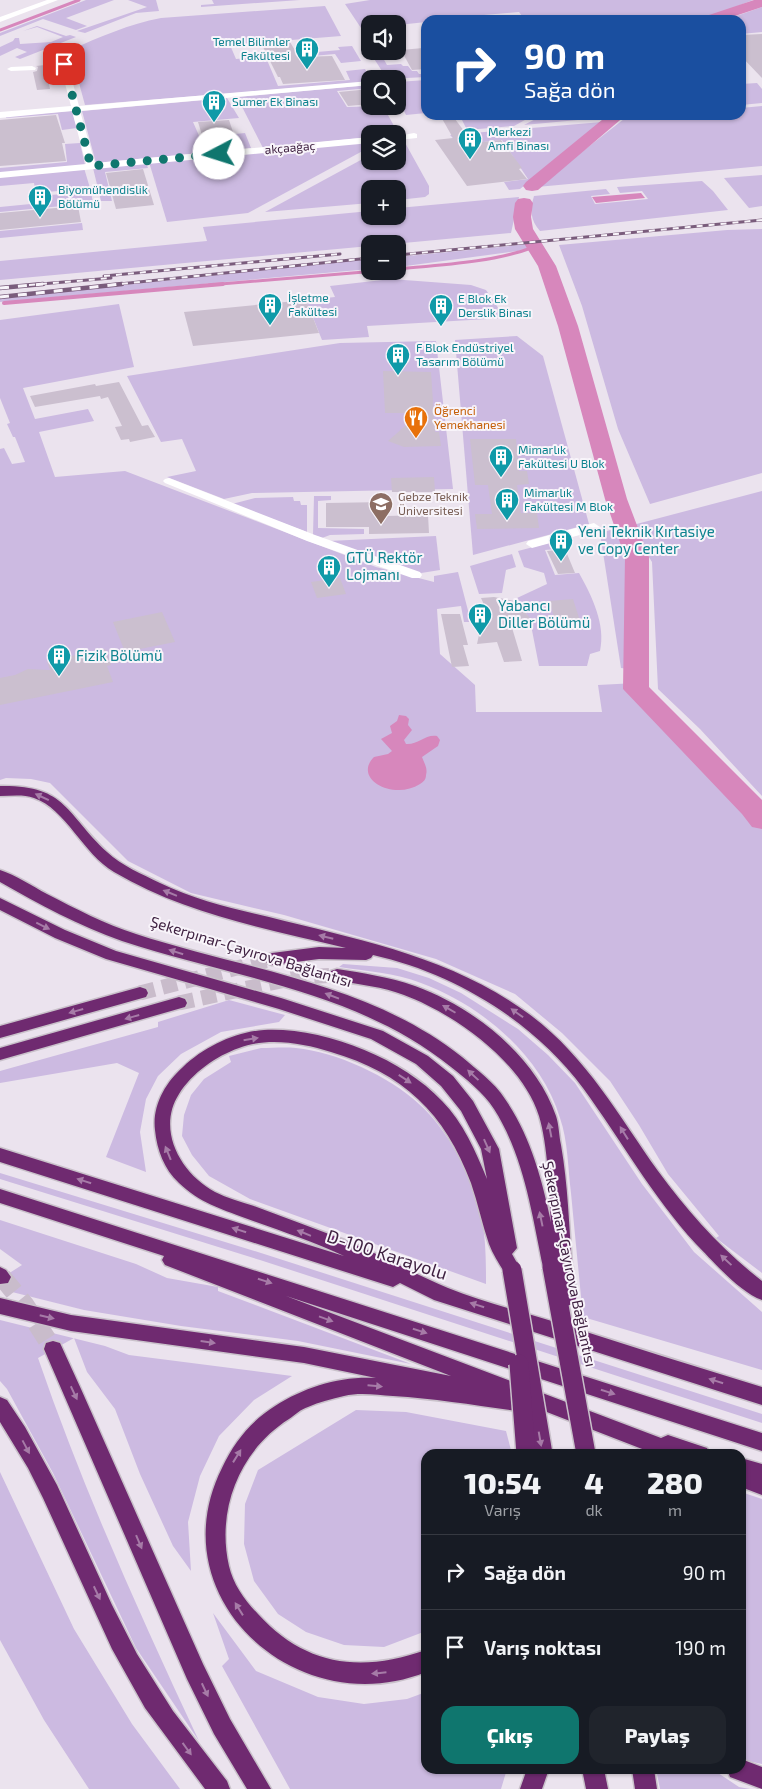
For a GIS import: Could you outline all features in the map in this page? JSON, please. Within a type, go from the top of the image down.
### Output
[{"type":"highway","points":[[0,791],[22,789],[44,796],[59,806],[103,857],[166,892],[206,907],[407,958],[481,991],[524,1018],[558,1046],[592,1086],[641,1160],[683,1216],[712,1248],[762,1292]]},
{"type":"highway","name":"Şekerpınar-Çayırova Bağlantısı","points":[[0,875],[74,916],[126,937],[324,993],[394,1021],[428,1040],[454,1058],[500,1104],[522,1148],[557,1266],[586,1449]]},
{"type":"highway","points":[[0,903],[60,934],[111,955],[281,1004],[378,1035],[422,1060],[447,1081],[467,1106],[490,1149],[542,1449]]},
{"type":"highway","points":[[272,959],[319,952],[372,954],[407,958]]},
{"type":"highway","points":[[337,975],[378,981],[411,991],[450,1008],[499,1046],[519,1068],[547,1115],[557,1176],[557,1266]]},
{"type":"highway","points":[[0,1032],[140,993]]},
{"type":"highway","points":[[0,1054],[179,1003]]},
{"type":"highway","points":[[444,1295],[343,1247],[209,1197],[175,1167],[167,1152],[162,1132],[164,1107],[174,1087],[192,1066],[241,1041],[268,1037],[298,1037],[328,1044],[368,1059],[407,1078],[436,1105],[460,1136],[475,1170],[499,1245],[512,1270],[526,1449]]},
{"type":"highway","name":"D-100 Karayolu","points":[[0,1155],[762,1396]]},
{"type":"highway","points":[[1,1196],[412,1351],[665,1449]]},
{"type":"highway","points":[[1,1196],[762,1442]]},
{"type":"highway","points":[[0,1306],[71,1323],[304,1355],[436,1379],[556,1408],[684,1449]]},
{"type":"highway","points":[[54,1349],[87,1420],[195,1671],[218,1719],[260,1789]]},
{"type":"highway","points":[[421,1663],[375,1674],[329,1670],[304,1662],[280,1650],[259,1633],[242,1615],[228,1592],[218,1560],[216,1514],[220,1490],[228,1470],[254,1432],[286,1408],[303,1398],[345,1386],[364,1385],[428,1390],[556,1408]]},
{"type":"highway","points":[[0,1406],[14,1425],[56,1505],[119,1642],[144,1688],[192,1756],[219,1789]]},
{"type":"highway","points":[[746,1469],[762,1474]]},
{"type":"highway","points":[[746,1479],[762,1486]]},
{"type":"highway","points":[[746,1772],[762,1778]]},
{"type":"highway","points":[[531,1789],[536,1774]]},
{"type":"highway","points":[[594,1774],[597,1789]]},
{"type":"highway","points":[[644,1774],[646,1789]]},
{"type":"street","points":[[0,20],[54,0]]},
{"type":"street","points":[[60,50],[91,166]]},
{"type":"street","points":[[11,69],[32,68]]},
{"type":"street","points":[[0,115],[361,84]]},
{"type":"street","points":[[406,137],[414,136]]},
{"type":"street","name":"akçaağaç","points":[[0,175],[361,141]]},
{"type":"street","points":[[169,481],[338,548],[416,575]]},
{"type":"street","points":[[532,544],[594,527]]},
{"type":"shaded area","points":[[86,0],[114,0],[66,18],[87,26],[76,30],[43,19],[0,36],[0,33]]},
{"type":"shaded area","points":[[128,0],[156,0],[159,11],[136,13],[85,33],[77,31],[147,7]]},
{"type":"shaded area","points":[[212,0],[300,0],[201,7],[201,5],[214,4]]},
{"type":"shaded area","points":[[370,0],[753,0],[715,15],[521,15],[519,12],[484,15],[421,15],[421,23],[406,24],[406,15],[361,15],[361,28],[345,4]]},
{"type":"shaded area","points":[[325,6],[341,36],[230,45],[236,59],[340,50],[338,47],[352,46],[361,61],[341,63],[335,54],[267,60],[278,86],[350,80],[346,71],[365,69],[366,70],[361,70],[361,83],[85,105],[70,50],[126,27],[161,18]]},
{"type":"shaded area","points":[[762,7],[762,32],[746,34],[746,15],[739,15]]},
{"type":"shaded area","points":[[37,26],[66,36],[76,37],[20,59],[15,57],[27,52],[17,48],[0,56],[0,47],[13,41],[15,38],[19,38],[20,44],[51,42],[63,37],[37,27],[23,31]]},
{"type":"shaded area","points":[[375,60],[384,60],[387,65],[401,64],[408,66],[412,71],[417,71],[421,74],[421,77],[406,78],[406,70],[381,70]]},
{"type":"shaded area","points":[[421,80],[421,114],[406,115],[406,81]]},
{"type":"shaded area","points":[[757,83],[762,89],[762,103],[746,105],[746,84]]},
{"type":"shaded area","points":[[361,86],[361,89],[337,91],[347,107],[361,107],[361,115],[388,115],[393,125],[361,125],[361,138],[263,148],[237,97]]},
{"type":"shaded area","points":[[227,98],[239,118],[193,122],[204,147],[230,145],[225,135],[245,133],[251,148],[96,163],[82,111]]},
{"type":"shaded area","points":[[762,106],[762,166],[537,187],[623,120],[746,120],[746,108]]},
{"type":"shaded area","points":[[72,111],[77,128],[62,130],[58,114],[6,118],[6,116]]},
{"type":"shaded area","points":[[462,120],[525,120],[514,126],[467,130]]},
{"type":"shaded area","points":[[534,120],[578,120],[524,125]]},
{"type":"shaded area","points":[[602,122],[520,189],[509,190],[504,182],[528,179],[502,140],[474,143],[469,136],[453,138],[450,135]]},
{"type":"shaded area","points":[[80,143],[85,165],[0,173],[0,168],[67,162],[65,144]]},
{"type":"shaded area","points":[[361,143],[361,152],[248,213],[167,222],[149,162]]},
{"type":"shaded area","points":[[406,144],[429,186],[429,194],[425,197],[406,199],[406,180],[361,180],[361,204],[265,212],[361,160],[361,170],[406,170]]},
{"type":"shaded area","points":[[146,163],[148,168],[105,172],[112,201],[101,201],[93,168]]},
{"type":"shaded area","points":[[84,168],[90,188],[36,193],[34,183],[0,186],[0,176]]},
{"type":"shaded area","points":[[762,175],[762,206],[749,208],[724,178]]},
{"type":"shaded area","points":[[702,181],[713,191],[728,210],[540,231],[534,223],[532,214],[534,196],[606,189],[610,194],[591,196],[595,204],[648,199],[642,191],[620,193],[617,187]]},
{"type":"shaded area","points":[[91,192],[93,203],[0,212],[0,207],[51,202],[50,195]]},
{"type":"shaded area","points":[[641,193],[645,198],[596,203],[592,197]]},
{"type":"shaded area","points":[[519,197],[511,233],[406,243],[406,235],[361,235],[361,247],[0,280],[0,261],[207,241],[203,227],[361,212],[361,225],[406,225],[406,207]]},
{"type":"shaded area","points":[[82,223],[83,230],[0,238],[0,231]]},
{"type":"shaded area","points":[[762,229],[762,473],[650,504],[618,429],[582,306],[559,245],[727,230]]},
{"type":"shaded area","points":[[529,244],[531,247],[518,251],[406,266],[406,256]]},
{"type":"shaded area","points":[[361,260],[361,270],[0,302],[0,298]]},
{"type":"shaded area","points":[[382,280],[471,285],[486,290],[505,318],[367,326],[369,337],[322,340],[306,300],[335,297],[330,286]]},
{"type":"shaded area","points":[[119,304],[134,367],[23,388],[35,419],[88,409],[94,421],[39,432],[55,477],[125,471],[376,567],[434,582],[434,576],[458,572],[471,622],[464,622],[461,606],[437,609],[440,654],[475,685],[476,712],[602,712],[598,685],[636,683],[636,689],[752,807],[762,820],[762,1273],[716,1238],[719,1236],[668,1174],[610,1081],[562,1033],[515,994],[436,959],[284,915],[191,893],[128,861],[50,783],[31,779],[6,778],[0,780],[0,449],[4,448],[12,464],[25,462],[15,437],[13,437],[7,424],[10,423],[0,398],[0,320]]},
{"type":"shaded area","points":[[517,336],[543,356],[589,524],[473,555],[455,340]]},
{"type":"shaded area","points":[[436,341],[453,489],[252,493],[224,499],[167,477],[196,471],[182,439],[161,442],[127,376],[340,343]]},
{"type":"shaded area","points":[[762,491],[762,796],[700,729],[658,689],[652,562],[629,526]]},
{"type":"shaded area","points":[[314,496],[331,496],[331,500],[318,501],[318,528],[364,529],[364,534],[330,535],[322,538],[313,535]]},
{"type":"shaded area","points":[[293,497],[294,501],[300,501],[301,505],[307,505],[307,532],[232,504],[255,498]]},
{"type":"shaded area","points":[[621,527],[635,563],[637,670],[621,668],[600,533]]},
{"type":"shaded area","points":[[436,536],[440,570],[415,574],[328,541]]},
{"type":"shaded area","points":[[564,539],[568,548],[545,550],[555,575],[579,573],[584,582],[597,611],[601,631],[600,651],[590,654],[587,666],[539,666],[530,620],[517,598],[547,584],[544,573],[524,567],[518,551]]},
{"type":"shaded area","points":[[512,554],[516,567],[506,570],[502,593],[479,594],[470,566]]},
{"type":"shaded area","points":[[399,715],[406,716],[409,719],[408,725],[412,730],[404,740],[406,744],[433,736],[437,736],[440,740],[438,746],[422,757],[426,766],[424,781],[410,789],[399,790],[388,789],[379,785],[372,780],[368,773],[369,765],[374,757],[388,754],[392,751],[381,739],[392,733],[390,726],[397,721]]},
{"type":"shaded area","points":[[343,964],[397,968],[429,978],[461,993],[518,1029],[548,1055],[575,1083],[642,1184],[694,1252],[762,1312],[762,1370],[583,1317],[565,1136],[551,1095],[539,1073],[506,1035],[465,1005],[421,983],[401,977],[339,967]]},
{"type":"shaded area","points":[[229,1000],[285,1015],[279,1022],[221,1032],[181,1054],[158,1076],[146,1099],[140,1132],[146,1172],[106,1157],[139,1073],[117,1063],[0,1083],[0,1071],[158,1027],[158,1022]]},
{"type":"shaded area","points":[[261,1048],[312,1050],[345,1060],[393,1084],[430,1115],[457,1154],[476,1198],[485,1239],[486,1284],[250,1199],[209,1176],[192,1155],[182,1136],[184,1115],[191,1095],[204,1079],[231,1062],[229,1056]]},
{"type":"shaded area","points":[[0,1173],[261,1253],[762,1414],[762,1423],[260,1260],[0,1179]]},
{"type":"shaded area","points":[[0,1220],[136,1264],[167,1278],[218,1287],[218,1291],[411,1364],[298,1341],[181,1326],[84,1310],[0,1289],[0,1279],[22,1265],[0,1249]]},
{"type":"shaded area","points":[[0,1320],[74,1338],[38,1358],[93,1504],[199,1741],[136,1648],[53,1473],[7,1389],[0,1381]]},
{"type":"shaded area","points":[[74,1338],[105,1346],[129,1355],[292,1376],[254,1400],[219,1436],[200,1476],[188,1522],[191,1571],[173,1546],[140,1474],[115,1409],[87,1372]]},
{"type":"shaded area","points":[[356,1410],[406,1412],[506,1431],[511,1449],[421,1449],[421,1633],[384,1647],[344,1645],[306,1632],[278,1614],[254,1581],[244,1544],[245,1504],[258,1470]]},
{"type":"shaded area","points":[[0,1472],[74,1629],[132,1724],[180,1789],[89,1789],[44,1720],[0,1640]]},
{"type":"shaded area","points":[[746,1494],[762,1499],[762,1764],[746,1760]]},
{"type":"shaded area","points":[[213,1613],[256,1671],[318,1697],[364,1704],[407,1699],[421,1694],[421,1774],[506,1774],[501,1789],[290,1789],[222,1666],[229,1659]]},
{"type":"shaded area","points":[[657,1774],[720,1774],[739,1787],[750,1789],[660,1789]]},
{"type":"building","points":[[762,34],[762,78],[746,61],[746,35]]},
{"type":"building","name":"Temel Bilimler Fakültesi","points":[[290,42],[299,57],[332,56],[345,80],[283,84],[262,45]]},
{"type":"building","points":[[421,48],[421,69],[412,70],[406,59],[406,50]]},
{"type":"building","points":[[45,65],[50,89],[37,90],[33,72],[37,71],[38,67],[36,66]]},
{"type":"building","points":[[361,90],[361,105],[348,106],[339,92]]},
{"type":"building","points":[[56,115],[65,143],[62,143],[66,161],[0,166],[0,120]]},
{"type":"building","points":[[229,120],[233,132],[202,135],[198,122]]},
{"type":"building","name":"Merkezi Amfi Binası","points":[[443,120],[456,120],[473,143],[501,140],[522,168],[519,169],[527,179],[467,186],[435,140],[453,138]]},
{"type":"building","points":[[143,169],[154,205],[116,209],[106,173]]},
{"type":"building","name":"Biyomühendislik Bölümü","points":[[78,206],[81,222],[0,230],[0,213]]},
{"type":"building","name":"İşletme Fakültesi","points":[[306,300],[319,333],[193,346],[184,312]]},
{"type":"building","points":[[383,371],[431,372],[435,432],[439,432],[441,446],[404,447],[388,441],[420,413],[385,413]]},
{"type":"building","points":[[119,382],[142,426],[148,425],[155,437],[130,442],[129,439],[121,440],[115,427],[122,426],[108,397],[101,399],[100,396],[35,407],[30,396],[95,384],[96,386]]},
{"type":"building","points":[[470,439],[516,439],[519,471],[527,471],[529,484],[517,485],[521,513],[537,513],[539,528],[477,529],[475,514],[492,514],[488,485],[475,485]]},
{"type":"building","points":[[434,477],[435,492],[392,492],[391,478]]},
{"type":"building","points":[[386,502],[386,516],[428,515],[429,533],[369,534],[369,527],[326,527],[326,503]]},
{"type":"building","name":"Yeni Teknik Kırtasiye ve Copy Center","points":[[565,549],[575,573],[558,574],[547,551]]},
{"type":"building","name":"GTÜ Rektör Lojmanı","points":[[340,578],[346,594],[317,598],[311,582]]},
{"type":"building","name":"Yabancı Diller Bölümü","points":[[494,597],[515,601],[531,619],[510,621],[522,661],[504,662],[497,642],[477,644],[485,607],[481,598]]},
{"type":"building","points":[[573,599],[581,624],[557,626],[549,601]]},
{"type":"building","name":"Fizik Bölümü","points":[[162,612],[175,642],[125,652],[113,622]]},
{"type":"building","points":[[441,614],[460,614],[468,645],[463,645],[469,666],[452,667]]},
{"type":"building","name":"Fizik Bölümü","points":[[105,649],[111,665],[107,666],[113,682],[0,705],[0,678],[15,675],[28,669],[50,670],[47,661]]},
{"type":"waterway","points":[[0,30],[79,0]]},
{"type":"waterway","points":[[723,15],[759,3]]},
{"type":"waterway","points":[[532,186],[612,120]]},
{"type":"waterway","points":[[524,203],[522,217],[524,229],[547,266],[568,326],[616,499],[637,557],[636,689],[752,807],[762,820]]},
{"type":"waterway","points":[[406,268],[485,259],[534,247]]},
{"type":"waterway","points":[[209,285],[361,272]]},
{"type":"waterway","points":[[4,303],[223,284]]},
{"type":"tunnel","points":[[140,993],[272,959]]},
{"type":"tunnel","points":[[179,1003],[299,977],[337,975]]},
{"type":"tunnel","points":[[2,1277],[25,1305],[53,1349]]},
{"type":"railway","points":[[406,254],[762,220]]},
{"type":"railway","points":[[104,276],[340,254]]},
{"type":"railway","points":[[110,285],[361,259]]},
{"type":"railway","points":[[29,285],[111,278]]},
{"type":"railway","points":[[0,288],[43,284]]},
{"type":"railway","points":[[0,297],[122,284]]},
{"type":"place","name":"Temel Bilimler Fakültesi","points":[[307,70]]},
{"type":"place","name":"Sumer Ek Binası","points":[[214,123]]},
{"type":"place","name":"Merkezi Amfi Binası","points":[[470,160]]},
{"type":"place","name":"Biyomühendislik Bölümü","points":[[40,218]]},
{"type":"place","name":"İşletme Fakültesi","points":[[270,326]]},
{"type":"place","name":"E Blok Ek Derslik Binası","points":[[441,327]]},
{"type":"place","name":"F Blok Endüstriyel Tasarım Bölümü","points":[[398,376]]},
{"type":"place","name":"Öğrenci Yemekhanesi","points":[[416,439]]},
{"type":"place","name":"Mimarlık Fakültesi U Blok","points":[[501,478]]},
{"type":"place","name":"Mimarlık Fakültesi M Blok","points":[[507,521]]},
{"type":"place","name":"Gebze Teknik Üniversitesi","points":[[381,525]]},
{"type":"place","name":"Yeni Teknik Kırtasiye ve Copy Center","points":[[561,562]]},
{"type":"place","name":"GTÜ Rektör Lojmanı","points":[[329,588]]},
{"type":"place","name":"Yabancı Diller Bölümü","points":[[480,636]]},
{"type":"place","name":"Fizik Bölümü","points":[[59,677]]},
{"type":"route","points":[[64,64],[91,166],[219,154]]}]
